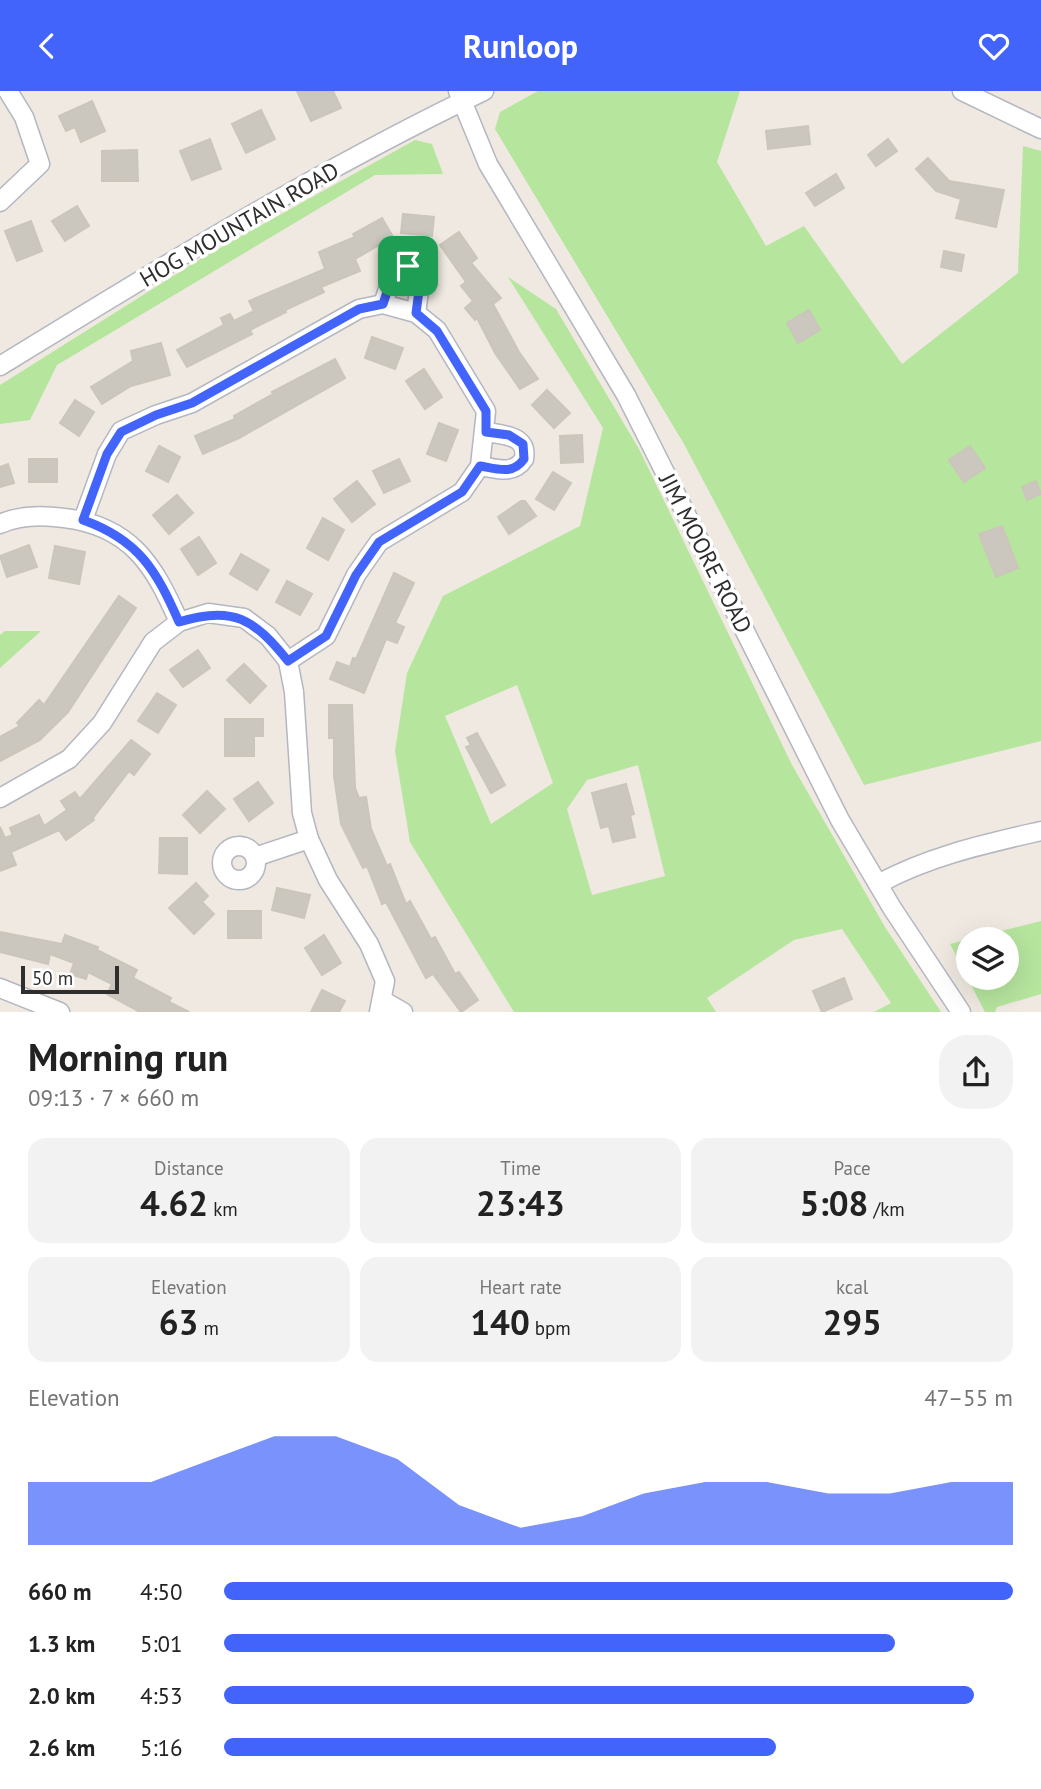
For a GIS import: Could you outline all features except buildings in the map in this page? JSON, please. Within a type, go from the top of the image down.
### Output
[{"type":"street","points":[[0,202],[40,164],[24,117],[8,91]]},
{"type":"street","name":"HOG MOUNTAIN ROAD","points":[[0,366],[303,185],[460,96],[484,91]]},
{"type":"street","points":[[962,91],[1041,129]]},
{"type":"street","name":"JIM MOORE ROAD","points":[[460,96],[488,164],[626,395],[841,820],[878,884],[961,1012]]},
{"type":"street","points":[[383,304],[394,271],[408,266],[421,276],[416,313]]},
{"type":"street","points":[[83,520],[107,454],[121,432],[156,415],[192,403],[359,309],[383,304],[416,313],[437,331],[486,411],[486,432],[480,466],[462,492],[379,542],[356,575],[326,636],[288,661]]},
{"type":"street","points":[[480,466],[510,471],[519,467],[524,459],[523,444],[517,438],[486,432]]},
{"type":"street","points":[[0,524],[14,518],[49,516],[83,520],[112,531],[140,553],[161,582],[179,622]]},
{"type":"street","points":[[0,798],[69,759],[102,723],[153,642],[179,622],[208,613],[244,618],[268,636],[288,661],[294,692],[302,813],[309,839],[328,880],[369,944],[386,981],[382,1006],[403,1012]]},
{"type":"street","points":[[878,884],[918,865],[1041,831]]},
{"type":"street","points":[[255,857],[309,839]]},
{"type":"street","points":[[0,988],[60,1012]]},
{"type":"green space","points":[[538,91],[740,91],[717,162],[766,246],[804,226],[902,364],[1018,273],[1023,146],[1041,151],[1041,741],[864,785],[684,444],[495,129],[500,112]]},
{"type":"green space","points":[[415,140],[432,144],[443,174],[375,175],[57,365],[30,420],[0,424],[0,385],[202,258]]},
{"type":"green space","points":[[508,277],[556,309],[639,449],[792,765],[885,927],[941,1012],[874,1012],[891,1003],[842,929],[794,940],[707,998],[716,1012],[514,1012],[410,842],[395,751],[407,673],[443,596],[580,526],[603,428]],"holes":[[[517,685],[553,783],[491,824],[445,716]],[[638,765],[665,876],[592,895],[567,809],[587,780]]]},
{"type":"green space","points":[[5,631],[41,631],[0,668],[0,635]]},
{"type":"green space","points":[[1041,921],[1041,994],[997,1007],[995,1012],[985,1012],[974,990],[1019,990],[1017,927]]},
{"type":"green space","points":[[956,942],[956,956],[950,944]]},
{"type":"route","points":[[408,266],[416,269],[421,276],[416,313],[437,331],[486,411],[486,432],[509,435],[523,444],[524,459],[519,467],[510,471],[480,466],[462,492],[379,542],[356,575],[326,636],[288,661],[268,636],[244,618],[208,613],[179,622],[161,582],[140,553],[112,531],[83,520],[107,454],[121,432],[156,415],[192,403],[359,309],[383,304],[394,271],[408,266]]}]
